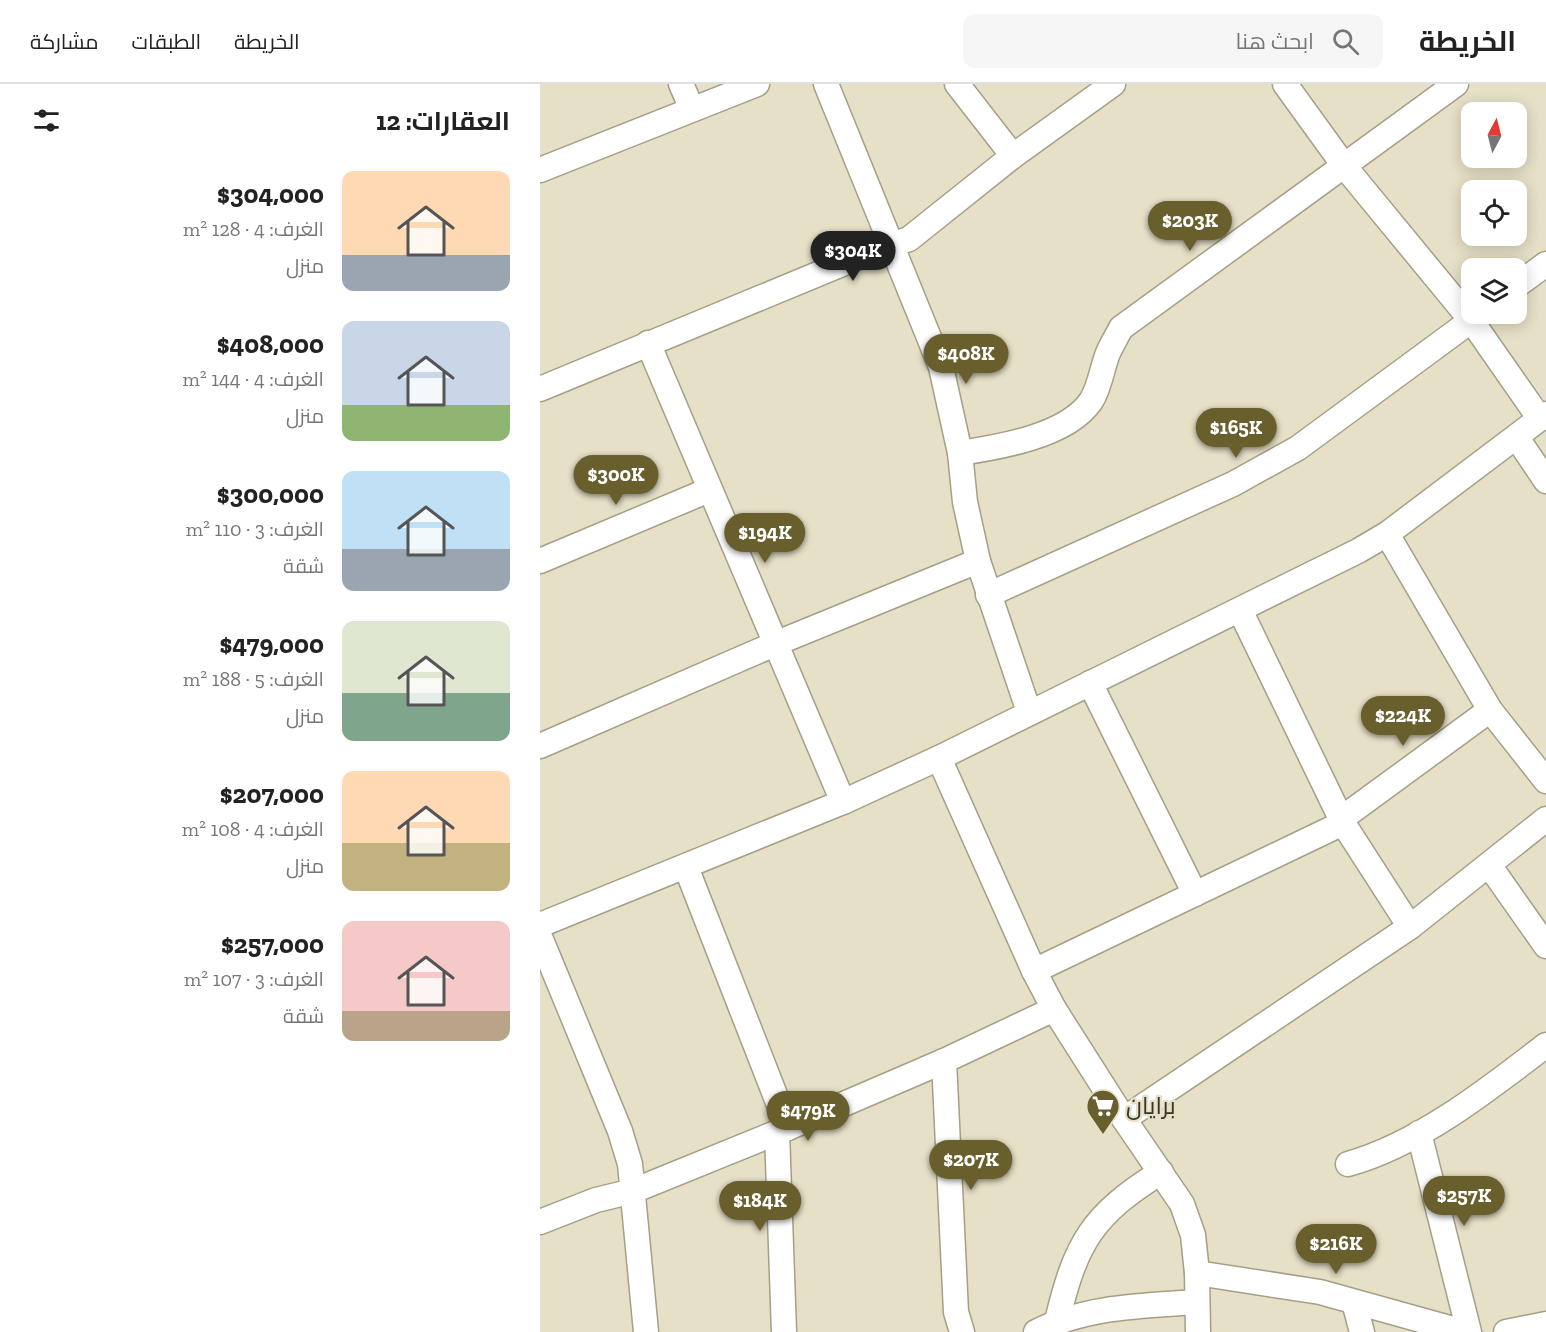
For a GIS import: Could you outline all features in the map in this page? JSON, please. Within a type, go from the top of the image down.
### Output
[{"type":"street","points":[[681,84],[692,110]]},
{"type":"street","points":[[540,170],[757,84]]},
{"type":"street","points":[[826,84],[941,367],[960,453],[965,502],[978,561],[1029,712]]},
{"type":"street","points":[[957,84],[1013,156]]},
{"type":"street","points":[[540,389],[876,250],[909,239],[1013,156],[1113,84]]},
{"type":"street","points":[[1285,84],[1344,167],[1461,301]]},
{"type":"street","points":[[960,453],[989,449],[1058,428],[1076,416],[1092,400],[1109,351],[1121,328],[1455,84]]},
{"type":"street","points":[[1527,278],[1546,264]]},
{"type":"street","points":[[988,595],[1233,484],[1298,448],[1466,324]]},
{"type":"street","points":[[540,925],[843,802],[939,758],[1358,551],[1387,534],[1543,417],[1480,324]]},
{"type":"street","points":[[648,343],[843,802]]},
{"type":"street","points":[[1517,438],[1546,481]]},
{"type":"street","points":[[540,561],[709,490]]},
{"type":"street","points":[[1387,534],[1490,710],[1546,781]]},
{"type":"street","points":[[540,746],[777,643],[978,561]]},
{"type":"street","points":[[1240,610],[1342,821],[1410,927]]},
{"type":"street","points":[[1090,682],[1195,894]]},
{"type":"street","points":[[1034,971],[1342,821],[1490,710]]},
{"type":"street","points":[[939,758],[1034,971],[1054,1009],[1124,1119],[1182,1204],[1193,1235],[1197,1273],[1198,1332]]},
{"type":"street","points":[[1124,1119],[1410,927],[1546,819]]},
{"type":"street","points":[[1489,865],[1546,946]]},
{"type":"street","points":[[686,867],[782,1130],[784,1332]]},
{"type":"street","points":[[540,937],[620,1131],[630,1164],[646,1332]]},
{"type":"street","points":[[540,1222],[596,1200],[633,1191],[782,1130],[944,1061],[1054,1009]]},
{"type":"street","points":[[1348,1164],[1365,1160],[1419,1133],[1501,1080],[1546,1045]]},
{"type":"street","points":[[944,1061],[956,1312],[962,1332]]},
{"type":"street","points":[[1197,1273],[1320,1292],[1462,1332],[1419,1133]]},
{"type":"street","points":[[1057,1321],[1067,1278],[1085,1239],[1106,1211],[1127,1192],[1161,1172]]},
{"type":"street","points":[[1036,1332],[1057,1321],[1080,1314],[1197,1302]]},
{"type":"street","points":[[1354,1302],[1362,1332]]},
{"type":"street","points":[[1506,1332],[1546,1324]]},
{"type":"place","name":"برايان","points":[[1103,1135]]}]
